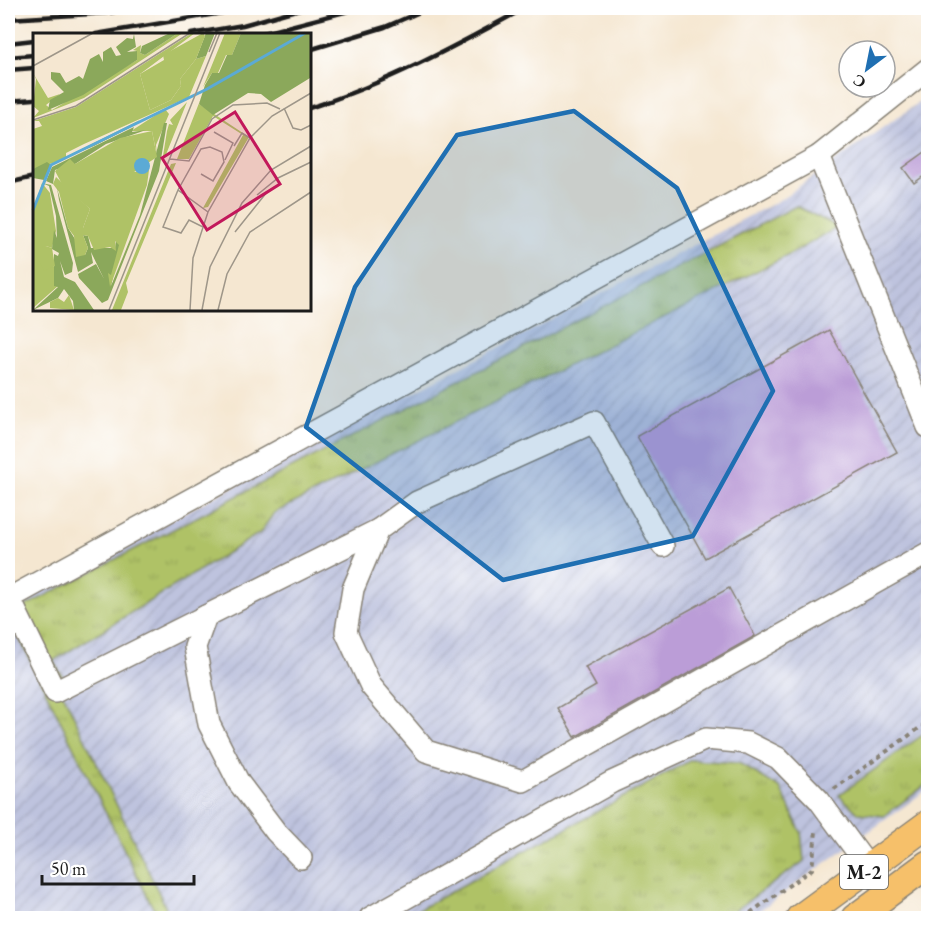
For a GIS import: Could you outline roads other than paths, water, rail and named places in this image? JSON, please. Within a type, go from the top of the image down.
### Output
[{"type":"main road","name":"М-2","points":[[800,918],[928,824]]},
{"type":"main road","name":"М-2","points":[[855,918],[928,864]]},
{"type":"main road","points":[[869,868],[888,894]]},
{"type":"lane","points":[[663,546],[594,422],[417,502],[378,530],[55,692],[9,599],[819,156],[928,69]]},
{"type":"lane","points":[[819,156],[928,427]]},
{"type":"lane","points":[[378,530],[352,589],[346,632],[371,686],[426,751],[523,781],[928,552]]},
{"type":"lane","points":[[206,616],[195,647],[209,724],[239,783],[276,832],[300,858]]},
{"type":"lane","points":[[370,918],[612,782],[706,740],[748,743],[778,758],[819,800],[869,868]]},
{"type":"railway","points":[[8,19],[108,13],[138,8]]},
{"type":"railway","points":[[102,33],[252,8]]},
{"type":"railway","points":[[197,33],[243,25],[303,8]]},
{"type":"railway","points":[[264,33],[360,8]]},
{"type":"railway","points":[[310,50],[385,27],[429,8]]},
{"type":"railway","points":[[310,108],[393,76],[525,8]]},
{"type":"railway","points":[[8,43],[33,40]]},
{"type":"railway","points":[[8,57],[33,55]]},
{"type":"railway","points":[[8,70],[33,68]]},
{"type":"railway","points":[[8,101],[33,99]]},
{"type":"railway","points":[[8,183],[33,177]]}]
